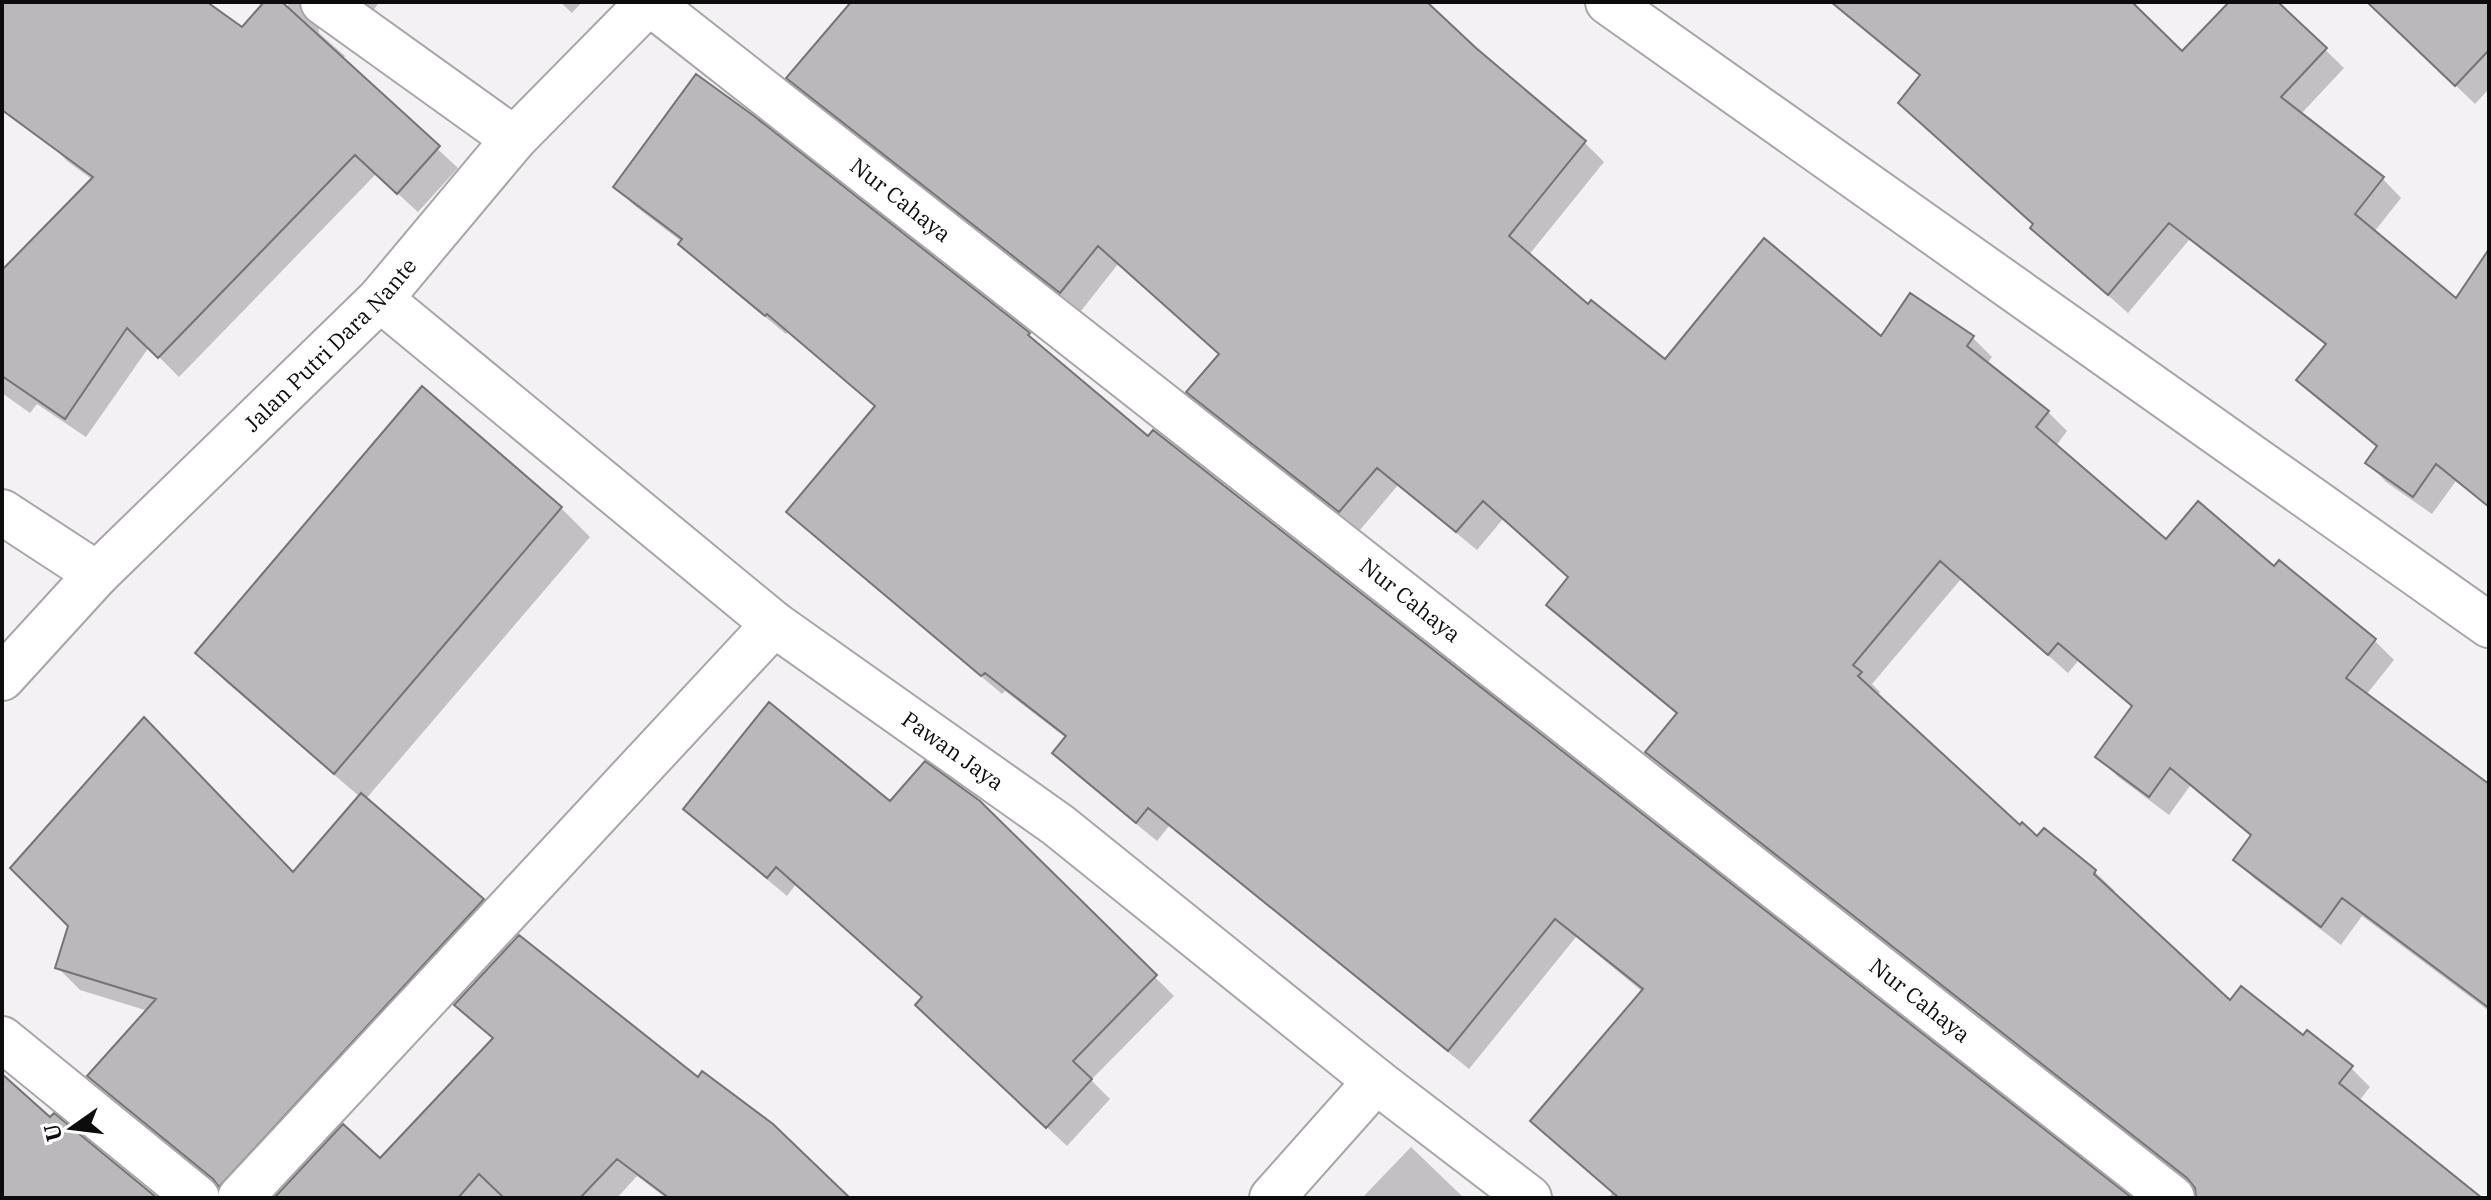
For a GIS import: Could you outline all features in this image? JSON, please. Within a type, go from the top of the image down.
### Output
[{"type":"street","points":[[323,2],[514,139]]},
{"type":"street","name":"Jalan Putri Dara Nante","points":[[2,678],[97,574],[380,299],[514,139],[649,2]]},
{"type":"street","name":"Nur Cahaya","points":[[649,2],[2172,1198]]},
{"type":"street","points":[[1608,2],[2489,625]]},
{"type":"street","name":"Pawan Jaya","points":[[380,299],[774,624],[1058,825],[1376,1081],[1529,1198]]},
{"type":"street","points":[[2,512],[97,574]]},
{"type":"street","points":[[240,1198],[774,624]]},
{"type":"street","points":[[2,1039],[197,1198]]},
{"type":"street","points":[[1272,1198],[1376,1081]]},
{"type":"building","points":[[2,2],[207,2],[242,27],[264,2],[282,2],[440,146],[397,194],[355,155],[158,358],[127,328],[65,419],[2,376],[2,270],[93,177],[2,110]]},
{"type":"building","points":[[851,2],[1427,2],[1586,141],[1509,236],[1588,304],[1591,300],[1665,359],[1764,238],[1881,336],[1910,293],[1974,336],[1967,346],[2049,411],[2036,427],[2166,539],[2198,501],[2274,566],[2279,560],[2376,639],[2346,678],[2489,784],[2489,1008],[2342,898],[2321,927],[2233,860],[2251,835],[2170,768],[2149,797],[2095,757],[2132,706],[2058,643],[2048,655],[1940,561],[1853,665],[1862,672],[1858,676],[2020,825],[2022,822],[2037,836],[2044,828],[2096,870],[2094,874],[2230,1000],[2241,986],[2303,1035],[2307,1030],[2353,1066],[2339,1083],[2482,1198],[2196,1198],[2195,1188],[2187,1178],[1645,752],[1677,713],[1546,605],[1568,577],[1483,501],[1456,532],[1377,468],[1339,512],[1186,392],[1219,354],[1098,246],[1060,293],[786,78]]},
{"type":"building","points":[[1831,2],[2132,2],[2182,51],[2229,2],[2278,2],[2327,48],[2281,97],[2384,177],[2355,214],[2456,298],[2489,249],[2489,507],[2436,464],[2413,497],[2365,463],[2377,446],[2296,380],[2326,344],[2169,223],[2108,295],[2030,228],[2033,224],[1898,103],[1920,75]]},
{"type":"building","points":[[2367,2],[2489,2],[2489,50],[2455,86]]},
{"type":"building","points":[[696,74],[1030,333],[1028,335],[1148,436],[1153,430],[2132,1198],[1619,1198],[1530,1121],[1643,989],[1555,919],[1448,1051],[1148,808],[1136,823],[1052,753],[1066,736],[985,673],[981,676],[786,512],[875,406],[767,314],[765,316],[678,244],[682,239],[613,187]]},
{"type":"building","points":[[422,386],[562,507],[334,774],[195,653]]},
{"type":"building","points":[[769,702],[890,801],[925,761],[980,801],[1157,975],[1073,1061],[1092,1079],[1046,1128],[915,1005],[922,997],[776,867],[767,878],[683,809]]},
{"type":"building","points":[[144,717],[293,872],[361,793],[484,899],[219,1187],[87,1076],[156,999],[55,968],[68,926],[10,868]]},
{"type":"building","points":[[519,935],[698,1077],[702,1071],[773,1124],[850,1198],[669,1198],[617,1159],[580,1198],[504,1198],[479,1174],[458,1198],[274,1198],[343,1124],[380,1158],[493,1038],[454,1005]]},
{"type":"building","points":[[2,1074],[50,1117],[54,1113],[157,1198],[2,1198]]}]
